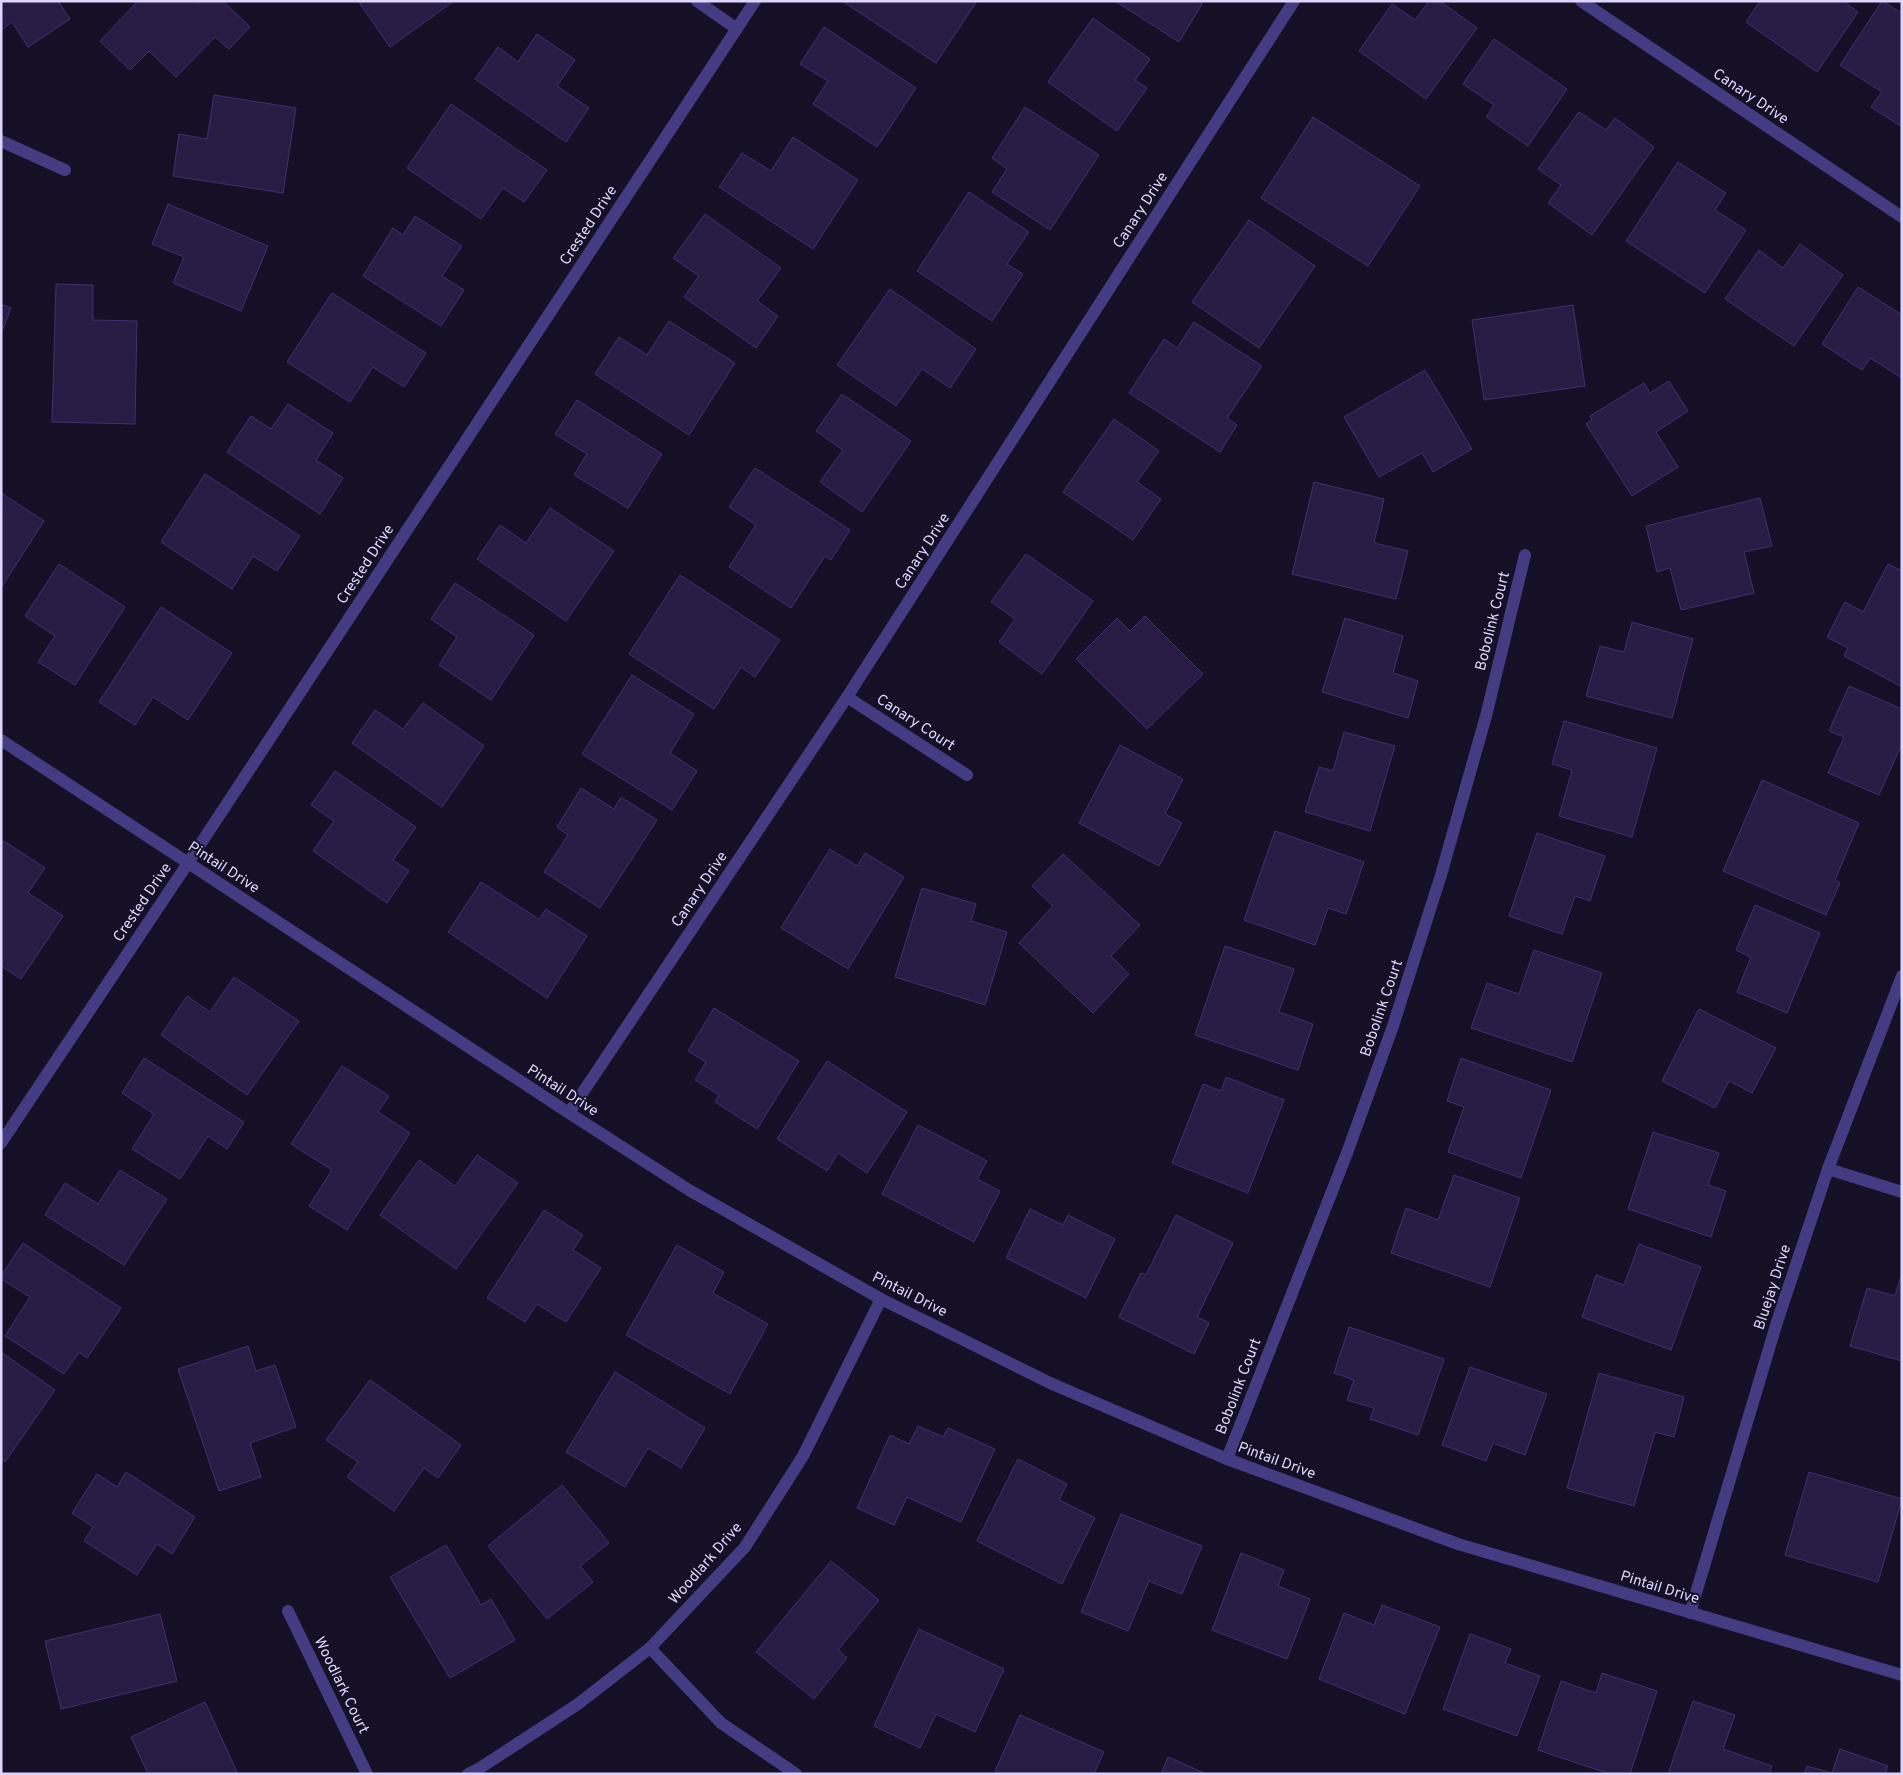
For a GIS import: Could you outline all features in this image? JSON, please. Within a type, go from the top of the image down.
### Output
[{"type":"street","points":[[697,1],[737,29]]},
{"type":"street","name":"Crested Drive","points":[[1,1143],[188,863],[755,1]]},
{"type":"street","name":"Canary Drive","points":[[569,1113],[847,697],[1294,1]]},
{"type":"street","name":"Canary Drive","points":[[1581,1],[1902,217]]},
{"type":"street","points":[[1,141],[65,170]]},
{"type":"street","name":"Bobolink Court","points":[[1227,1459],[1347,1153],[1393,1026],[1441,875],[1486,716],[1525,555]]},
{"type":"street","name":"Canary Court","points":[[847,697],[968,775]]},
{"type":"street","name":"Pintail Drive","points":[[1,740],[689,1190],[881,1299],[1050,1383],[1227,1459],[1458,1544],[1902,1675]]},
{"type":"street","name":"Bluejay Drive","points":[[1690,1613],[1777,1322],[1828,1170],[1902,976]]},
{"type":"street","points":[[1828,1170],[1902,1192]]},
{"type":"street","name":"Woodlark Drive","points":[[468,1774],[578,1704],[650,1648],[745,1546],[803,1456],[881,1299]]},
{"type":"street","name":"Woodlark Court","points":[[288,1611],[367,1774]]},
{"type":"street","points":[[650,1648],[721,1723],[796,1774]]},
{"type":"building","points":[[1,1],[58,1],[70,19],[28,47],[12,22],[1,30]]},
{"type":"building","points":[[138,1],[195,1],[198,4],[201,1],[223,1],[250,27],[229,49],[215,37],[176,77],[149,51],[130,70],[100,41]]},
{"type":"building","points":[[358,1],[454,1],[390,47]]},
{"type":"building","points":[[842,1],[977,1],[936,63]]},
{"type":"building","points":[[1115,1],[1201,1],[1202,4],[1179,42]]},
{"type":"building","points":[[1429,1],[1440,1],[1477,28],[1426,99],[1359,51],[1392,4],[1415,20]]},
{"type":"building","points":[[1760,1],[1843,1],[1858,12],[1817,72],[1746,22]]},
{"type":"building","points":[[1882,1],[1902,13],[1902,127],[1871,107],[1882,92],[1840,65]]},
{"type":"building","points":[[1093,18],[1150,59],[1135,80],[1147,88],[1117,131],[1048,82]]},
{"type":"building","points":[[824,27],[916,88],[877,147],[813,104],[828,81],[800,64]]},
{"type":"building","points":[[537,34],[575,60],[557,86],[589,108],[566,142],[475,79],[498,47],[518,62]]},
{"type":"building","points":[[1494,39],[1567,89],[1528,146],[1486,117],[1494,105],[1463,84]]},
{"type":"building","points":[[214,95],[296,108],[283,193],[173,176],[179,134],[207,139]]},
{"type":"building","points":[[451,104],[547,170],[524,202],[503,188],[481,219],[407,168]]},
{"type":"building","points":[[1025,107],[1099,155],[1050,230],[992,192],[1007,169],[992,158]]},
{"type":"building","points":[[1579,112],[1606,130],[1615,118],[1654,147],[1592,235],[1548,203],[1561,185],[1538,169]]},
{"type":"building","points":[[1313,117],[1420,186],[1368,266],[1261,198]]},
{"type":"building","points":[[793,137],[858,180],[813,249],[719,187],[742,153],[771,171]]},
{"type":"building","points":[[1678,162],[1726,193],[1715,210],[1746,230],[1705,293],[1626,241]]},
{"type":"building","points":[[969,192],[1029,232],[1007,264],[1023,274],[992,321],[917,271]]},
{"type":"building","points":[[168,204],[268,246],[241,311],[173,283],[184,257],[152,244]]},
{"type":"building","points":[[705,214],[781,268],[757,301],[778,316],[756,348],[684,297],[699,276],[673,258]]},
{"type":"building","points":[[415,216],[462,246],[442,276],[464,290],[441,326],[363,276],[393,228],[403,235]]},
{"type":"building","points":[[1249,220],[1315,266],[1259,348],[1192,302]]},
{"type":"building","points":[[1800,244],[1843,275],[1794,346],[1725,299],[1759,250],[1783,268]]},
{"type":"building","points":[[56,284],[93,285],[93,320],[137,321],[135,424],[52,422]]},
{"type":"building","points":[[1858,287],[1902,315],[1902,378],[1870,358],[1862,370],[1822,344]]},
{"type":"building","points":[[890,289],[976,349],[950,388],[922,369],[896,406],[837,365]]},
{"type":"building","points":[[332,293],[426,353],[404,387],[373,367],[350,402],[287,362]]},
{"type":"building","points":[[1,304],[11,308],[1,334]]},
{"type":"building","points":[[1573,305],[1585,386],[1484,400],[1472,320]]},
{"type":"building","points":[[669,321],[735,363],[689,435],[595,374],[619,337],[647,355]]},
{"type":"building","points":[[1194,322],[1262,366],[1227,418],[1237,425],[1220,452],[1129,393],[1164,339],[1177,348]]},
{"type":"building","points":[[1425,370],[1472,449],[1433,472],[1422,453],[1379,477],[1344,417]]},
{"type":"building","points":[[1669,381],[1688,411],[1656,432],[1678,467],[1632,496],[1586,424],[1592,420],[1590,416],[1644,383],[1650,393]]},
{"type":"building","points":[[842,394],[911,441],[862,512],[820,482],[843,450],[816,431]]},
{"type":"building","points":[[577,400],[662,454],[628,508],[574,475],[587,454],[555,434]]},
{"type":"building","points":[[288,404],[333,433],[316,460],[343,478],[320,514],[227,452],[251,416],[271,429]]},
{"type":"building","points":[[1114,419],[1159,451],[1137,482],[1161,499],[1133,540],[1063,492]]},
{"type":"building","points":[[755,468],[850,530],[831,560],[825,556],[791,608],[729,567],[756,525],[729,507]]},
{"type":"building","points":[[205,474],[300,536],[277,571],[253,556],[232,589],[161,542]]},
{"type":"building","points":[[1314,482],[1384,499],[1374,543],[1408,551],[1396,599],[1292,574]]},
{"type":"building","points":[[1,493],[44,521],[1,588]]},
{"type":"building","points":[[1760,498],[1772,546],[1744,552],[1754,593],[1681,610],[1670,568],[1657,572],[1646,526]]},
{"type":"building","points":[[550,508],[614,551],[566,621],[477,559],[500,525],[526,543]]},
{"type":"building","points":[[1026,554],[1093,601],[1042,674],[999,642],[1015,619],[991,602]]},
{"type":"building","points":[[59,564],[125,607],[75,685],[38,662],[55,636],[25,616]]},
{"type":"building","points":[[1888,564],[1902,571],[1902,687],[1844,656],[1848,648],[1827,637],[1845,602],[1863,612]]},
{"type":"building","points":[[680,575],[780,640],[755,677],[741,667],[714,709],[629,654]]},
{"type":"building","points":[[455,583],[534,635],[491,700],[439,665],[457,637],[431,619]]},
{"type":"building","points":[[161,607],[232,653],[188,720],[153,697],[135,725],[99,702]]},
{"type":"building","points":[[1145,616],[1203,674],[1147,729],[1076,659],[1117,618],[1130,631]]},
{"type":"building","points":[[1345,618],[1403,636],[1393,673],[1418,681],[1408,718],[1322,692]]},
{"type":"building","points":[[1632,622],[1693,639],[1672,718],[1586,696],[1600,646],[1624,652]]},
{"type":"building","points":[[632,675],[694,714],[670,753],[697,771],[672,810],[582,754]]},
{"type":"building","points":[[1849,686],[1902,709],[1902,744],[1879,795],[1828,773],[1844,737],[1829,731]]},
{"type":"building","points":[[423,703],[484,746],[442,807],[352,743],[375,710],[403,729]]},
{"type":"building","points":[[1564,721],[1657,748],[1632,837],[1559,816],[1572,770],[1552,764]]},
{"type":"building","points":[[1344,732],[1395,746],[1370,831],[1305,812],[1319,767],[1333,771]]},
{"type":"building","points":[[1120,745],[1183,779],[1165,814],[1182,823],[1159,866],[1079,823]]},
{"type":"building","points":[[335,771],[416,827],[393,860],[409,871],[387,903],[313,851],[334,821],[311,805]]},
{"type":"building","points":[[1762,780],[1859,823],[1835,880],[1840,883],[1826,915],[1723,871]]},
{"type":"building","points":[[581,788],[614,809],[621,797],[657,820],[600,908],[544,872],[568,835],[557,827]]},
{"type":"building","points":[[1275,831],[1364,862],[1346,914],[1328,908],[1315,945],[1244,920]]},
{"type":"building","points":[[1537,833],[1605,856],[1590,901],[1575,896],[1562,934],[1509,916]]},
{"type":"building","points":[[4,841],[45,868],[28,893],[63,916],[21,979],[1,966],[1,845]]},
{"type":"building","points":[[830,849],[857,866],[865,853],[904,877],[848,969],[781,928]]},
{"type":"building","points":[[1063,854],[1140,925],[1111,956],[1129,974],[1093,1013],[1019,943],[1053,906],[1032,886]]},
{"type":"building","points":[[481,882],[539,919],[546,909],[587,936],[547,998],[448,932]]},
{"type":"building","points":[[922,888],[976,904],[971,921],[1007,932],[985,1005],[895,977]]},
{"type":"building","points":[[1755,905],[1820,933],[1787,1013],[1737,992],[1751,957],[1736,950]]},
{"type":"building","points":[[1225,946],[1294,969],[1279,1012],[1313,1024],[1298,1070],[1195,1035]]},
{"type":"building","points":[[1534,950],[1602,973],[1572,1062],[1471,1028],[1487,983],[1519,994]]},
{"type":"building","points":[[234,977],[299,1021],[247,1095],[161,1035],[187,996],[210,1012]]},
{"type":"building","points":[[714,1008],[799,1061],[757,1129],[715,1102],[719,1095],[695,1080],[706,1062],[688,1051]]},
{"type":"building","points":[[1699,1009],[1776,1048],[1752,1093],[1729,1081],[1715,1108],[1662,1081]]},
{"type":"building","points":[[144,1058],[244,1122],[227,1149],[208,1136],[180,1179],[132,1149],[154,1114],[122,1093]]},
{"type":"building","points":[[1461,1058],[1551,1090],[1521,1178],[1448,1152],[1464,1107],[1447,1101]]},
{"type":"building","points":[[827,1061],[907,1112],[867,1173],[838,1153],[827,1171],[777,1139]]},
{"type":"building","points":[[342,1066],[389,1096],[378,1112],[410,1133],[347,1230],[309,1206],[332,1170],[291,1144]]},
{"type":"building","points":[[1226,1077],[1284,1100],[1248,1193],[1172,1163],[1203,1084],[1221,1091]]},
{"type":"building","points":[[918,1125],[987,1161],[977,1179],[1000,1191],[974,1242],[882,1194]]},
{"type":"building","points":[[1653,1132],[1719,1153],[1708,1185],[1726,1191],[1711,1237],[1628,1209]]},
{"type":"building","points":[[477,1155],[518,1183],[456,1269],[380,1215],[419,1160],[455,1186]]},
{"type":"building","points":[[120,1170],[167,1199],[124,1265],[45,1215],[65,1183],[98,1204]]},
{"type":"building","points":[[1454,1175],[1520,1198],[1490,1287],[1391,1253],[1406,1208],[1438,1220]]},
{"type":"building","points":[[1030,1209],[1063,1225],[1068,1215],[1115,1239],[1086,1298],[1006,1258]]},
{"type":"building","points":[[544,1210],[583,1235],[573,1250],[601,1268],[566,1322],[537,1304],[525,1322],[487,1298]]},
{"type":"building","points":[[1176,1215],[1233,1243],[1197,1317],[1209,1323],[1194,1354],[1119,1317],[1141,1273],[1146,1275]]},
{"type":"building","points":[[23,1243],[121,1308],[87,1358],[79,1352],[64,1374],[5,1336],[30,1297],[1,1279],[1,1276]]},
{"type":"building","points":[[1639,1244],[1701,1267],[1671,1350],[1582,1317],[1596,1275],[1624,1285]]},
{"type":"building","points":[[677,1245],[724,1272],[713,1293],[768,1324],[730,1394],[626,1335]]},
{"type":"building","points":[[1902,1272],[1902,1361],[1850,1346],[1867,1288],[1895,1296]]},
{"type":"building","points":[[1349,1327],[1444,1359],[1418,1435],[1370,1419],[1374,1408],[1347,1400],[1354,1380],[1334,1373]]},
{"type":"building","points":[[248,1346],[256,1371],[275,1365],[296,1427],[250,1443],[261,1477],[219,1491],[178,1369]]},
{"type":"building","points":[[1,1352],[55,1390],[5,1462],[1,1459]]},
{"type":"building","points":[[1470,1367],[1547,1394],[1525,1455],[1493,1443],[1486,1461],[1442,1445]]},
{"type":"building","points":[[615,1372],[705,1428],[681,1468],[648,1448],[625,1487],[566,1452]]},
{"type":"building","points":[[1599,1373],[1684,1397],[1674,1437],[1655,1432],[1634,1506],[1567,1488]]},
{"type":"building","points":[[370,1380],[461,1445],[438,1478],[424,1468],[394,1511],[347,1477],[358,1462],[326,1440]]},
{"type":"building","points":[[918,1426],[943,1437],[948,1428],[995,1449],[961,1522],[907,1497],[894,1525],[857,1508],[890,1435],[909,1444]]},
{"type":"building","points":[[1018,1459],[1067,1484],[1059,1500],[1095,1518],[1062,1584],[977,1541]]},
{"type":"building","points":[[126,1472],[195,1517],[172,1554],[157,1544],[137,1575],[84,1541],[93,1527],[72,1513],[97,1474],[117,1487]]},
{"type":"building","points":[[1809,1472],[1902,1499],[1878,1582],[1785,1555]]},
{"type":"building","points":[[562,1485],[609,1543],[580,1566],[593,1582],[547,1619],[488,1546]]},
{"type":"building","points":[[1121,1514],[1202,1546],[1182,1594],[1149,1581],[1128,1631],[1081,1612]]},
{"type":"building","points":[[446,1545],[481,1605],[491,1599],[515,1640],[450,1678],[390,1577]]},
{"type":"building","points":[[1241,1553],[1284,1570],[1278,1586],[1310,1599],[1287,1659],[1212,1630]]},
{"type":"building","points":[[831,1561],[879,1600],[838,1650],[847,1658],[814,1699],[756,1652]]},
{"type":"building","points":[[1382,1605],[1440,1627],[1405,1714],[1319,1679],[1344,1613],[1374,1625]]},
{"type":"building","points":[[160,1614],[177,1681],[61,1709],[45,1641]]},
{"type":"building","points":[[919,1629],[1004,1669],[975,1732],[936,1714],[920,1748],[874,1726]]},
{"type":"building","points":[[1470,1634],[1511,1649],[1505,1663],[1540,1676],[1517,1736],[1443,1709]]},
{"type":"building","points":[[1602,1673],[1657,1691],[1630,1774],[1610,1774],[1538,1750],[1561,1681],[1596,1693]]},
{"type":"building","points":[[1693,1701],[1735,1715],[1723,1749],[1772,1766],[1769,1774],[1668,1774]]},
{"type":"building","points":[[205,1702],[238,1774],[148,1774],[131,1737]]},
{"type":"building","points":[[1020,1715],[1104,1752],[1094,1774],[1001,1774],[995,1771]]},
{"type":"building","points":[[1840,1749],[1888,1766],[1885,1774],[1804,1774],[1807,1766],[1832,1773]]},
{"type":"building","points":[[1168,1757],[1207,1774],[1161,1774]]}]
